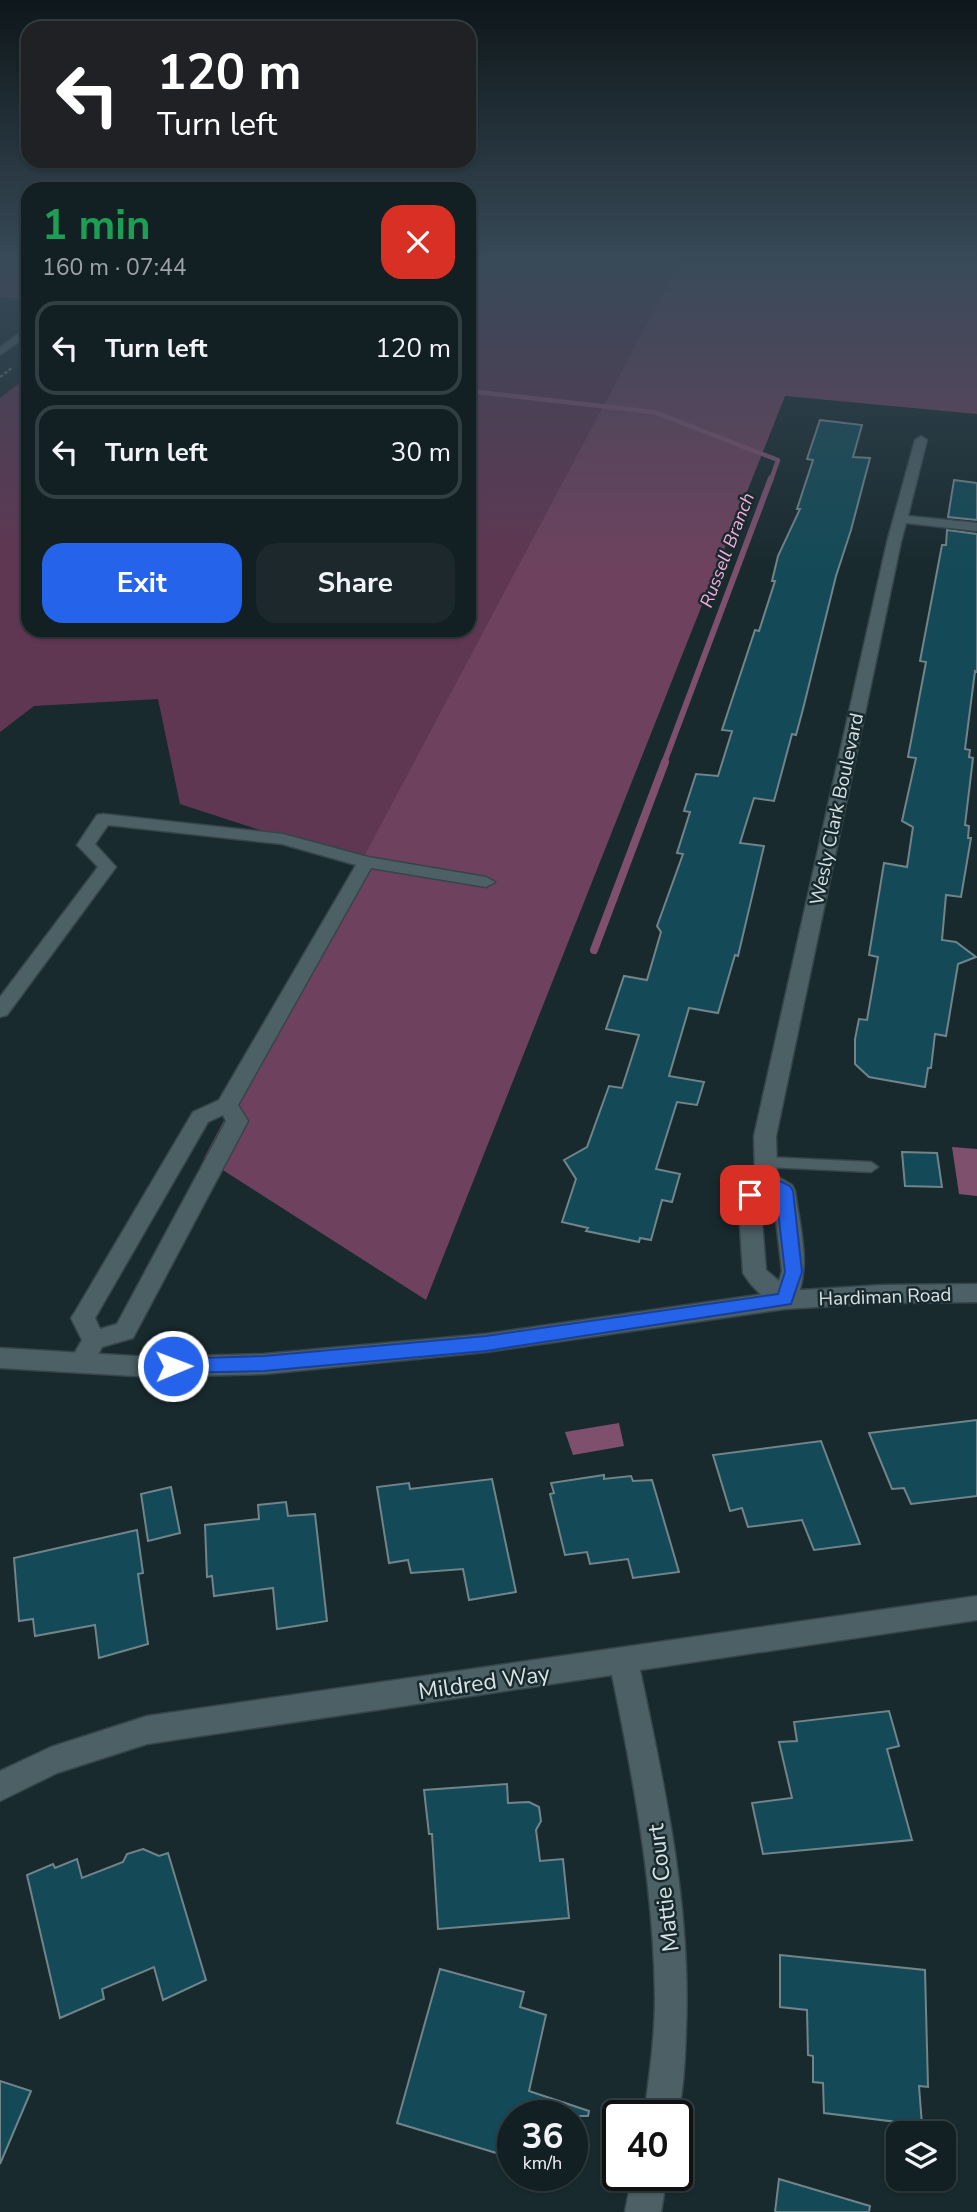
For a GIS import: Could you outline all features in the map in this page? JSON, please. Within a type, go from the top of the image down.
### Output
[{"type":"street","name":"Wesly Clark Boulevard","points":[[785,1300],[755,1273],[750,1195],[766,1171],[765,1136],[894,542],[921,440]]},
{"type":"street","points":[[902,519],[977,527]]},
{"type":"street","points":[[0,1011],[107,867],[86,845],[103,818],[282,839],[366,862],[486,882]]},
{"type":"street","points":[[94,1340],[83,1318],[200,1117],[227,1105],[366,862]]},
{"type":"street","points":[[82,1362],[94,1340],[125,1331],[237,1121],[227,1105]]},
{"type":"street","points":[[766,1171],[784,1191],[794,1272],[785,1300]]},
{"type":"street","name":"Hardiman Road","points":[[0,1358],[151,1367],[264,1364],[486,1343],[785,1300],[883,1294],[977,1293]]},
{"type":"street","name":"Mildred Way","points":[[0,1786],[51,1761],[147,1730],[977,1608]]},
{"type":"street","name":"Mattie Court","points":[[624,1662],[661,1849],[671,1959],[668,2074],[664,2100]]},
{"type":"street","points":[[643,2212],[647,2191]]},
{"type":"lane","points":[[766,1171],[871,1167]]},
{"type":"shaded area","points":[[476,362],[626,362],[361,863],[180,804],[158,699],[34,706],[0,732],[0,398],[21,382],[21,637],[476,637]]},
{"type":"shaded area","points":[[626,362],[977,362],[977,414],[785,396],[426,1300],[204,1158]]},
{"type":"shaded area","points":[[952,1147],[977,1149],[977,1196],[959,1194]]},
{"type":"shaded area","points":[[619,1423],[624,1446],[573,1455],[565,1432]]},
{"type":"building","points":[[820,420],[862,425],[853,457],[870,458],[836,576],[796,735],[792,734],[774,801],[754,798],[740,843],[764,846],[738,956],[735,955],[718,1013],[689,1008],[669,1076],[704,1082],[697,1105],[677,1102],[656,1169],[680,1174],[672,1202],[662,1200],[651,1240],[640,1238],[639,1242],[586,1231],[588,1228],[562,1222],[576,1179],[564,1160],[587,1147],[609,1086],[622,1088],[639,1035],[606,1029],[624,976],[647,980],[661,932],[657,926],[683,854],[677,853],[690,812],[684,811],[696,774],[718,776],[732,731],[722,730],[755,630],[759,631],[775,581],[772,581],[778,556],[800,509],[797,509],[813,460],[807,459]]},
{"type":"building","points":[[954,480],[977,483],[977,520],[948,517]]},
{"type":"building","points":[[947,530],[977,534],[977,672],[975,671],[965,749],[970,750],[969,757],[973,758],[965,825],[969,826],[968,838],[971,838],[961,897],[946,895],[942,940],[956,942],[976,957],[958,964],[946,1036],[935,1034],[931,1068],[928,1068],[925,1087],[869,1077],[855,1064],[855,1039],[859,1019],[867,1020],[878,957],[869,955],[884,863],[907,867],[913,827],[902,821],[916,758],[908,757],[926,662],[920,661]]},
{"type":"building","points":[[902,1152],[937,1153],[942,1187],[905,1186]]},
{"type":"building","points":[[977,1420],[977,1496],[911,1504],[904,1488],[892,1489],[869,1433]]},
{"type":"building","points":[[821,1441],[860,1544],[814,1550],[802,1520],[748,1527],[742,1508],[730,1511],[713,1455]]},
{"type":"building","points":[[604,1475],[604,1479],[631,1476],[633,1481],[652,1480],[679,1572],[633,1578],[628,1559],[590,1564],[587,1552],[565,1555],[550,1494],[554,1493],[551,1483]]},
{"type":"building","points":[[492,1479],[516,1592],[469,1600],[463,1569],[411,1573],[408,1560],[389,1563],[377,1487],[409,1483],[410,1489]]},
{"type":"building","points":[[171,1487],[180,1533],[148,1541],[141,1494]]},
{"type":"building","points":[[286,1502],[288,1516],[315,1514],[327,1621],[277,1629],[273,1588],[214,1596],[212,1576],[207,1577],[205,1525],[259,1519],[258,1505]]},
{"type":"building","points":[[137,1530],[143,1573],[138,1574],[148,1644],[99,1658],[95,1625],[35,1636],[33,1619],[19,1621],[14,1558]]},
{"type":"building","points":[[889,1711],[899,1746],[887,1749],[912,1840],[763,1854],[752,1803],[792,1798],[779,1742],[797,1741],[794,1722]]},
{"type":"building","points":[[507,1784],[508,1803],[529,1802],[539,1807],[541,1821],[536,1830],[540,1861],[563,1859],[569,1918],[438,1929],[432,1834],[429,1834],[424,1790]]},
{"type":"building","points":[[143,1849],[159,1856],[168,1853],[206,1980],[163,2000],[154,1967],[102,1989],[104,1999],[60,2018],[27,1875],[53,1864],[55,1868],[77,1859],[82,1878],[123,1862],[127,1854]]},
{"type":"building","points":[[780,1955],[925,1970],[928,2087],[919,2086],[922,2121],[889,2121],[824,2113],[823,2083],[813,2082],[813,2056],[808,2055],[807,2010],[780,2007]]},
{"type":"building","points":[[440,1969],[524,1992],[520,2007],[546,2015],[529,2091],[556,2100],[497,2100],[497,2153],[397,2123]]},
{"type":"building","points":[[0,2081],[31,2091],[0,2164]]},
{"type":"building","points":[[779,2179],[870,2206],[869,2212],[775,2212]]},
{"type":"waterway","name":"Russell Branch","points":[[476,392],[654,412],[778,460],[771,480]]},
{"type":"waterway","name":"Russell Branch","points":[[664,763],[771,478]]},
{"type":"waterway","name":"Russell Branch","points":[[594,950],[665,762]]},
{"type":"route","points":[[173,1366],[264,1364],[486,1343],[785,1300],[794,1272],[784,1191],[766,1180],[750,1195]]}]
